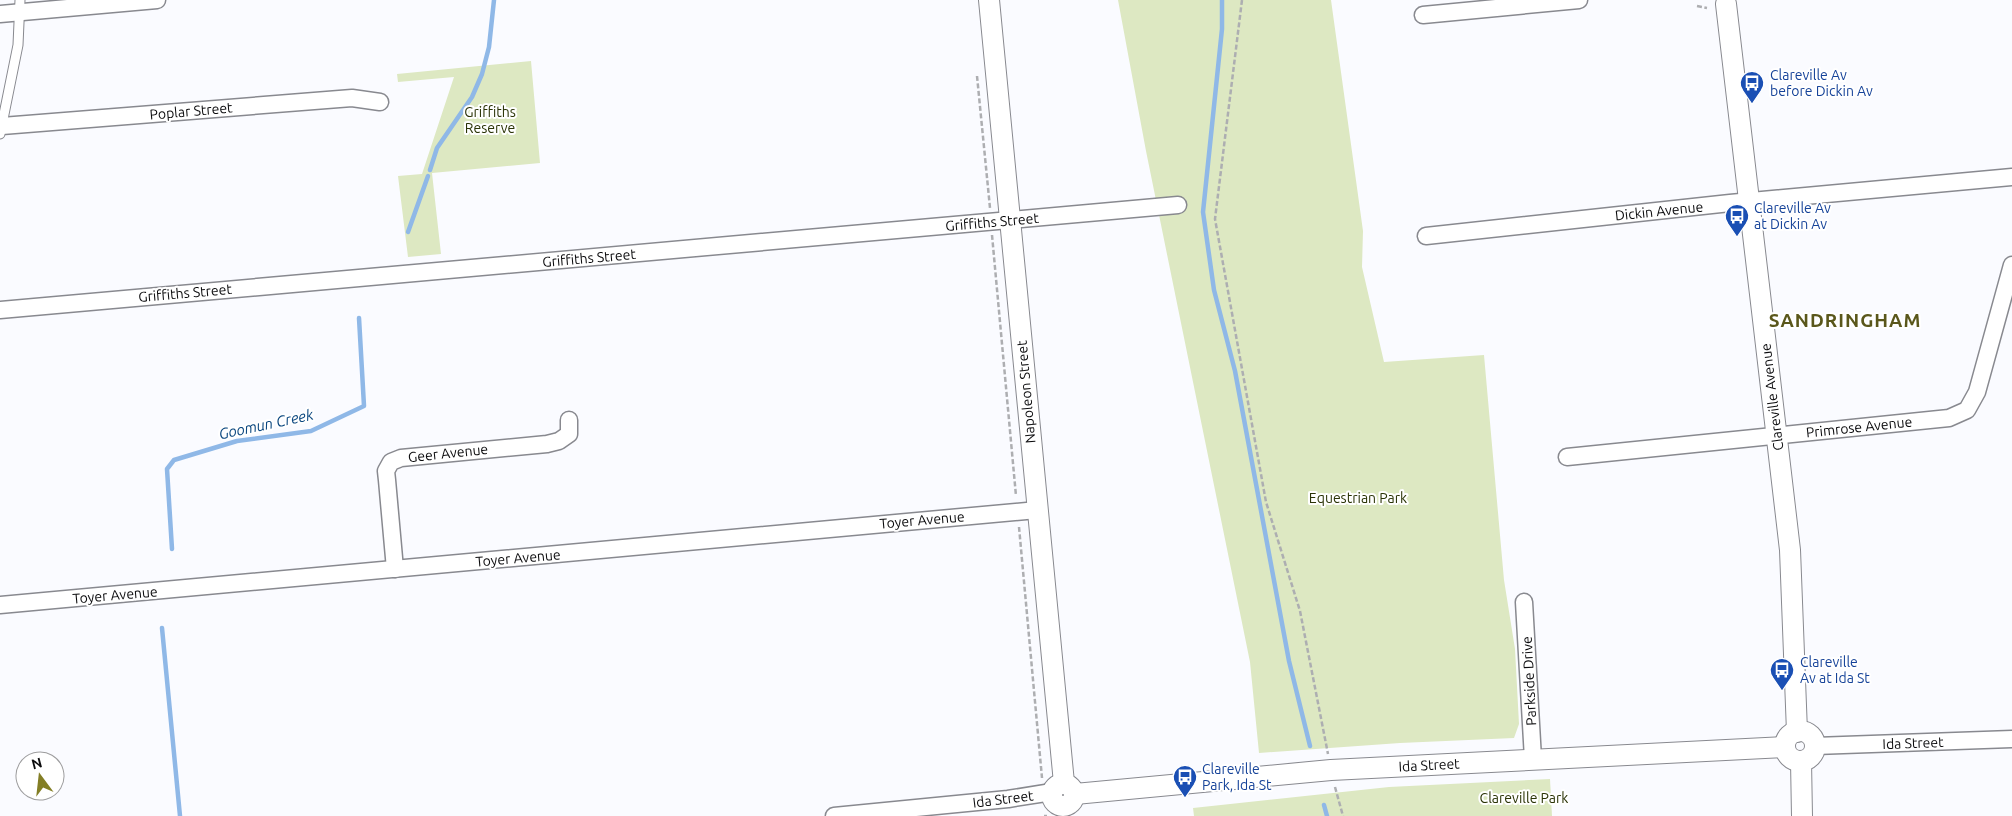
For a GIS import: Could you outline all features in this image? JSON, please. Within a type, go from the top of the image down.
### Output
[{"type":"street","points":[[0,14],[20,6],[157,0]]},
{"type":"street","name":"Napoleon Street","points":[[989,0],[1000,221],[1027,511],[1060,795]]},
{"type":"street","points":[[1423,15],[1579,0]]},
{"type":"street","name":"Clareville Avenue","points":[[1716,3],[1748,201],[1790,550],[1791,739]]},
{"type":"street","name":"Poplar Street","points":[[1,130],[352,98],[380,102]]},
{"type":"street","name":"Dickin Avenue","points":[[1426,236],[1748,201],[2012,177]]},
{"type":"street","name":"Griffiths Street","points":[[0,310],[1178,205]]},
{"type":"street","name":"Primrose Avenue","points":[[1567,457],[1949,418],[1967,410],[1977,392],[2012,265]]},
{"type":"street","name":"Geer Avenue","points":[[395,569],[386,480],[386,471],[391,462],[401,458],[548,444],[559,441],[568,434],[569,420]]},
{"type":"street","name":"Toyer Avenue","points":[[0,606],[1027,511]]},
{"type":"street","name":"Parkside Drive","points":[[1524,602],[1533,759]]},
{"type":"street","points":[[1802,732],[1811,736],[1815,746],[1812,755],[1800,761],[1788,756],[1791,739],[1802,732]]},
{"type":"street","name":"Ida Street","points":[[834,816],[1331,770],[1533,759],[1791,739]]},
{"type":"street","name":"Ida Street","points":[[1815,746],[2012,739]]},
{"type":"street","points":[[1800,761],[1802,816]]},
{"type":"lane","points":[[1,130],[18,45],[20,6]]},
{"type":"path","points":[[1242,0],[1215,219],[1266,502],[1300,611],[1331,770],[1343,816]]},
{"type":"path","name":"Napoleon Street","points":[[976,68],[1000,221],[1027,511],[1060,795]]},
{"type":"green space","name":"Equestrian Park","points":[[1118,0],[1331,0],[1363,231],[1362,267],[1384,362],[1484,355],[1504,580],[1515,649],[1519,724],[1514,738],[1400,743],[1259,753],[1250,662],[1146,151]]},
{"type":"green space","name":"Griffiths Reserve","points":[[531,61],[540,163],[432,173],[441,254],[408,257],[398,176],[422,174],[454,77],[398,82],[397,74]]},
{"type":"green space","name":"Clareville Park","points":[[1550,779],[1552,816],[1194,816],[1193,808],[1389,787]]},
{"type":"waterway","name":"Goomun Creek","points":[[430,170],[437,148],[472,97],[482,74],[489,47],[494,0]]},
{"type":"waterway","points":[[1222,0],[1222,29],[1203,212],[1214,290],[1235,371],[1289,661],[1310,746]]},
{"type":"waterway","name":"Goomun Creek","points":[[408,232],[428,176]]},
{"type":"waterway","name":"Goomun Creek","points":[[172,549],[167,469],[174,460],[237,441],[311,431],[364,406],[359,318]]},
{"type":"waterway","name":"Goomun Creek","points":[[162,628],[180,816]]},
{"type":"waterway","points":[[1324,805],[1327,816]]},
{"type":"place","name":"Clareville Av before Dickin Av","points":[[1752,104]]},
{"type":"place","name":"Clareville Av at Dickin Av","points":[[1737,237]]},
{"type":"place","name":"Clareville Av at Ida St","points":[[1782,691]]},
{"type":"place","name":"Clareville Park, Ida St","points":[[1185,798]]},
{"type":"district","name":"SANDRINGHAM","points":[[1845,320]]}]
